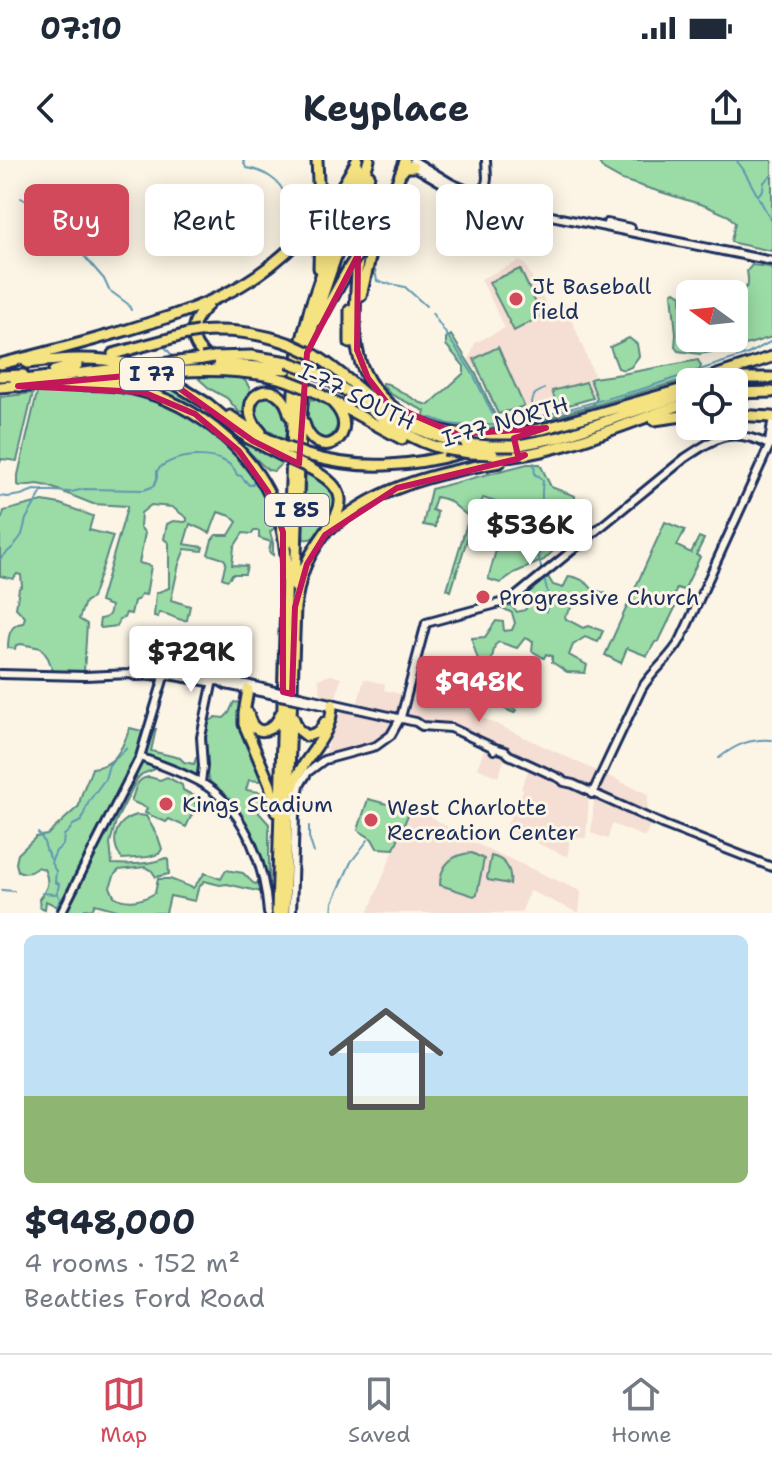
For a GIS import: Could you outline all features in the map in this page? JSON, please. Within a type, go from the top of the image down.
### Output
[{"type":"highway","points":[[317,160],[318,184]]},
{"type":"highway","points":[[341,184],[357,160]]},
{"type":"highway","name":"I 85","points":[[284,913],[287,564],[297,360],[357,160]]},
{"type":"highway","points":[[366,184],[370,160]]},
{"type":"highway","name":"I 85","points":[[277,913],[279,834],[295,607],[301,413],[315,318],[370,160]]},
{"type":"highway","points":[[396,184],[408,162]]},
{"type":"highway","points":[[280,256],[203,309],[194,325],[196,345],[214,362],[287,372],[312,381],[365,414],[368,420]]},
{"type":"highway","points":[[316,291],[321,256]]},
{"type":"highway","points":[[311,354],[325,309],[356,256]]},
{"type":"highway","points":[[360,256],[355,328],[359,355],[368,378],[385,400],[405,416],[457,434],[507,435],[546,428]]},
{"type":"highway","points":[[360,256],[349,316],[352,350],[358,370],[369,389],[401,420]]},
{"type":"highway","points":[[359,355],[358,328],[363,281],[370,256]]},
{"type":"highway","points":[[0,365],[159,320],[221,296]]},
{"type":"highway","name":"I 77","points":[[113,354],[198,332],[244,332],[268,337],[291,344],[332,366],[401,420],[433,435],[466,444],[490,446],[514,446],[560,437],[676,398]]},
{"type":"highway","name":"I 77","points":[[0,385],[214,357],[251,356],[287,372]]},
{"type":"highway","points":[[739,368],[772,357]]},
{"type":"highway","name":"I 77","points":[[0,365],[68,358],[130,364],[167,377],[281,450]]},
{"type":"highway","points":[[0,376],[43,373],[77,365]]},
{"type":"highway","name":"I-77 SOUTH","points":[[0,385],[212,370],[287,372]]},
{"type":"highway","points":[[167,377],[213,408],[248,438],[281,450],[330,481],[339,494],[339,510],[307,564],[295,607]]},
{"type":"highway","points":[[748,380],[772,385]]},
{"type":"highway","points":[[312,381],[336,384],[400,432],[440,450],[470,453],[519,452],[546,446],[676,398]]},
{"type":"highway","name":"I-77 SOUTH","points":[[312,381],[324,396],[397,437],[479,458],[549,450],[627,424],[676,400]]},
{"type":"highway","points":[[18,386],[88,384],[123,387],[162,398],[200,418],[239,451],[264,485],[279,518],[287,564]]},
{"type":"highway","points":[[748,387],[772,385]]},
{"type":"highway","points":[[269,440],[249,414],[250,402],[259,392],[271,391],[282,396],[293,428]]},
{"type":"highway","name":"I-77 NORTH","points":[[281,450],[355,465],[406,465],[448,457],[676,392]]},
{"type":"highway","points":[[301,413],[307,433],[314,442],[326,445],[337,440],[343,431],[344,420],[324,396]]},
{"type":"highway","points":[[627,424],[676,417]]},
{"type":"highway","points":[[748,417],[770,421]]},
{"type":"highway","points":[[325,535],[353,512],[397,488],[525,455]]},
{"type":"highway","points":[[250,690],[250,723],[265,731],[273,728],[287,708],[299,731],[313,735],[323,729],[332,704]]},
{"type":"highway","points":[[250,690],[244,724],[272,791],[279,834]]},
{"type":"highway","points":[[287,815],[300,769],[327,732],[332,704]]},
{"type":"street","points":[[486,160],[486,184]]},
{"type":"street","points":[[408,162],[443,184]]},
{"type":"street","points":[[553,213],[770,258]]},
{"type":"street","points":[[592,794],[642,688],[681,639],[770,441],[770,421]]},
{"type":"street","points":[[292,913],[295,809],[302,781],[311,769],[327,758],[382,744],[391,735],[400,719],[426,623],[515,597],[685,458],[711,442],[736,434],[770,441]]},
{"type":"street","points":[[0,674],[85,676],[130,674],[135,671],[165,672],[205,676],[226,685],[275,693]]},
{"type":"street","points":[[61,913],[140,757],[165,672]]},
{"type":"street","points":[[201,783],[201,737],[213,680]]},
{"type":"street","points":[[221,682],[327,701],[418,725],[454,731],[664,825],[772,867]]},
{"type":"street","points":[[140,757],[201,783],[229,806],[249,839],[261,872],[268,913]]},
{"type":"highlighted area","points":[[358,255],[357,350],[368,378],[388,404],[457,434],[546,428],[514,438],[518,456],[525,455],[517,459],[397,488],[325,535],[307,564],[295,607],[292,694],[283,692],[283,532],[268,492],[239,451],[195,414],[143,392],[18,386],[158,373],[253,441],[299,464],[307,353]]},
{"type":"shaded area","points":[[519,261],[525,264],[549,309],[565,303],[594,375],[588,378],[599,397],[499,420],[498,410],[469,360],[475,343],[505,328],[481,279]]},
{"type":"shaded area","points":[[331,675],[341,678],[335,701],[321,694],[318,679]]},
{"type":"shaded area","points":[[414,676],[429,679],[427,687],[445,692],[442,703],[466,708],[599,772],[593,785],[589,787],[460,729],[405,716]]},
{"type":"shaded area","points":[[364,679],[385,684],[384,690],[405,695],[399,714],[357,706]]},
{"type":"shaded area","points":[[344,711],[391,721],[394,727],[381,742],[327,756],[337,717]]},
{"type":"shaded area","points":[[485,748],[505,758],[498,777],[477,768]]},
{"type":"shaded area","points":[[529,769],[589,797],[586,838],[571,837],[568,857],[505,829]]},
{"type":"shaded area","points":[[604,774],[648,794],[647,815],[598,792]]},
{"type":"shaded area","points":[[596,799],[651,823],[645,837],[612,824],[608,839],[591,833]]},
{"type":"shaded area","points":[[410,810],[430,816],[466,839],[580,891],[579,913],[530,891],[521,913],[368,913]]},
{"type":"green space","points":[[597,160],[772,160],[772,251],[731,241],[735,223],[729,216],[622,180],[604,170]]},
{"type":"green space","points":[[752,265],[769,267],[772,271],[772,337],[748,344],[748,280],[747,271]]},
{"type":"green space","name":"Jt Baseball field","points":[[520,269],[542,316],[514,331],[489,282]]},
{"type":"green space","points":[[676,292],[676,334],[672,293]]},
{"type":"green space","points":[[451,335],[503,426],[531,422],[593,405],[597,398],[590,379],[593,378],[698,360],[701,366],[676,368],[676,382],[516,428],[470,428],[427,421],[425,411],[390,394],[382,385],[388,384],[429,405],[464,373],[464,366],[446,345],[446,338]]},
{"type":"green space","points":[[629,338],[637,344],[639,356],[631,367],[624,370],[618,368],[610,347]]},
{"type":"green space","points":[[498,347],[524,406],[498,414],[474,359]]},
{"type":"green space","points":[[238,376],[247,383],[250,392],[243,413],[199,379],[202,377]]},
{"type":"green space","points":[[586,382],[593,398],[558,408],[552,391]]},
{"type":"green space","points":[[167,385],[183,392],[281,458],[282,463],[274,471],[268,470],[214,422],[169,395],[164,387]]},
{"type":"green space","points":[[83,390],[133,395],[180,413],[202,426],[241,460],[268,502],[276,526],[270,532],[273,555],[269,552],[271,542],[259,538],[259,531],[243,533],[234,547],[232,565],[247,566],[245,574],[232,574],[227,580],[222,578],[224,559],[208,554],[216,535],[229,535],[237,522],[231,516],[218,512],[210,533],[190,524],[184,544],[203,547],[202,551],[185,549],[171,600],[190,606],[187,620],[163,613],[154,616],[156,593],[169,588],[169,543],[164,539],[167,524],[185,522],[187,518],[172,507],[151,505],[141,513],[140,527],[145,533],[139,563],[151,566],[146,595],[141,594],[134,601],[131,614],[126,613],[124,618],[119,619],[117,626],[101,628],[100,619],[108,615],[111,606],[100,602],[127,506],[93,504],[38,484],[18,485],[37,393]]},
{"type":"green space","points":[[33,393],[17,461],[2,459],[0,462],[0,397]]},
{"type":"green space","points":[[264,394],[277,401],[284,412],[287,426],[284,440],[257,423],[254,401]]},
{"type":"green space","points":[[310,399],[325,403],[334,411],[336,428],[326,438],[318,437],[309,426],[307,414]]},
{"type":"green space","points":[[527,464],[540,464],[551,487],[575,496],[575,502],[555,505],[550,509],[553,521],[576,532],[569,540],[555,532],[550,540],[555,549],[544,560],[500,583],[488,579],[503,525],[513,525],[517,509],[483,498],[451,591],[447,589],[469,517],[448,500],[436,497],[432,510],[437,512],[435,527],[423,525],[431,489]]},
{"type":"green space","points":[[306,470],[331,487],[335,506],[333,516],[324,522],[314,537],[304,539],[303,534]]},
{"type":"green space","points":[[43,501],[93,516],[89,530],[113,536],[92,598],[85,602],[79,619],[87,624],[84,672],[53,671],[41,648],[21,644],[16,645],[15,649],[8,648],[11,631],[23,623],[25,617],[16,608],[22,586],[21,575],[17,574],[13,579],[0,576],[0,518],[4,511]]},
{"type":"green space","points":[[665,522],[685,530],[677,546],[691,553],[699,537],[704,539],[696,555],[700,557],[684,590],[677,588],[670,606],[675,608],[659,641],[655,642],[647,656],[627,648],[621,663],[605,655]]},
{"type":"green space","points":[[547,575],[553,585],[563,588],[569,576],[576,577],[610,598],[603,602],[582,594],[565,616],[583,628],[589,626],[603,631],[598,642],[585,637],[573,645],[569,655],[587,665],[585,673],[567,672],[552,662],[552,656],[546,654],[544,658],[532,651],[533,641],[525,638],[517,648],[499,642],[495,645],[491,662],[500,670],[505,686],[497,700],[516,710],[514,713],[475,696],[484,687],[484,681],[472,638],[485,637],[496,621],[503,622],[504,631],[512,630],[515,623],[512,613],[499,606],[509,603],[517,612],[525,610],[529,602],[527,593]]},
{"type":"green space","points":[[234,702],[240,703],[242,732],[261,778],[259,781],[249,780],[246,790],[260,792],[259,813],[269,824],[269,897],[244,824],[232,804],[211,783],[205,769],[207,723],[216,717],[224,718]]},
{"type":"green space","points":[[130,728],[142,731],[136,754],[60,908],[46,901],[45,909],[40,907],[39,899],[47,885],[44,869],[38,867],[24,873],[18,871],[18,854],[36,837],[47,835],[79,806],[92,768],[112,760],[121,749]]},
{"type":"green space","points":[[154,729],[151,751],[194,764],[199,757],[199,773],[190,775],[147,757]]},
{"type":"green space","points":[[143,762],[158,768],[137,779],[116,821],[110,843],[112,864],[139,864],[166,858],[169,874],[156,877],[145,867],[119,870],[110,887],[114,896],[129,901],[145,898],[155,893],[158,879],[170,879],[193,888],[205,873],[221,879],[226,870],[243,873],[256,884],[259,881],[261,892],[204,881],[195,901],[170,896],[166,913],[128,913],[95,904],[92,910],[85,909],[83,913],[63,913]]},
{"type":"green space","name":"Kings Stadium","points":[[149,777],[160,780],[167,777],[194,796],[196,806],[186,827],[145,813],[147,808],[131,801],[138,783]]},
{"type":"green space","points":[[368,799],[410,810],[394,849],[377,848],[372,839],[358,830]]},
{"type":"green space","points":[[137,815],[146,816],[162,849],[159,854],[148,857],[122,859],[116,845],[116,832],[124,822]]},
{"type":"green space","points":[[472,853],[484,859],[477,894],[474,896],[440,885],[442,871],[449,862],[459,855]]},
{"type":"green space","points":[[491,856],[506,866],[510,884],[488,880]]},
{"type":"waterway","points":[[243,160],[246,168],[264,174],[280,187]]},
{"type":"waterway","points":[[736,160],[772,222]]},
{"type":"waterway","points":[[758,195],[763,190],[764,182],[772,175]]},
{"type":"waterway","points":[[21,198],[55,217],[60,237],[75,243],[109,290],[128,304],[131,310]]},
{"type":"waterway","points":[[375,270],[377,281],[405,287],[426,306]]},
{"type":"waterway","points":[[432,313],[473,374],[498,425]]},
{"type":"waterway","points":[[425,419],[459,425],[517,423],[642,389],[748,354],[772,341]]},
{"type":"waterway","points":[[165,347],[174,358]]},
{"type":"waterway","points":[[535,417],[531,402],[535,394],[544,389]]},
{"type":"waterway","points":[[0,496],[21,495],[34,490],[144,490],[154,486],[157,471],[164,465],[199,456],[223,461],[249,485],[254,481]]},
{"type":"waterway","points":[[534,463],[535,475],[543,481],[544,526],[539,558],[542,571]]},
{"type":"waterway","points":[[0,559],[22,535],[26,519],[43,490]]},
{"type":"waterway","points":[[544,579],[549,597],[546,612]]},
{"type":"waterway","points":[[719,758],[744,743],[772,740]]},
{"type":"waterway","points":[[52,860],[63,845],[64,835],[81,821],[89,801],[105,779],[109,765],[127,748]]},
{"type":"waterway","points":[[309,826],[314,853]]},
{"type":"waterway","points":[[38,833],[56,871],[55,882],[59,884],[57,894],[60,898],[57,908]]},
{"type":"waterway","points":[[332,913],[333,902],[351,862],[368,840]]},
{"type":"waterway","points":[[2,890],[14,891]]},
{"type":"waterway","points":[[42,893],[55,894]]},
{"type":"place","name":"Jt Baseball field","points":[[516,299]]},
{"type":"place","name":"Progressive Church","points":[[483,597]]},
{"type":"place","name":"Kings Stadium","points":[[166,804]]},
{"type":"place","name":"West Charlotte Recreation Center","points":[[371,820]]}]
